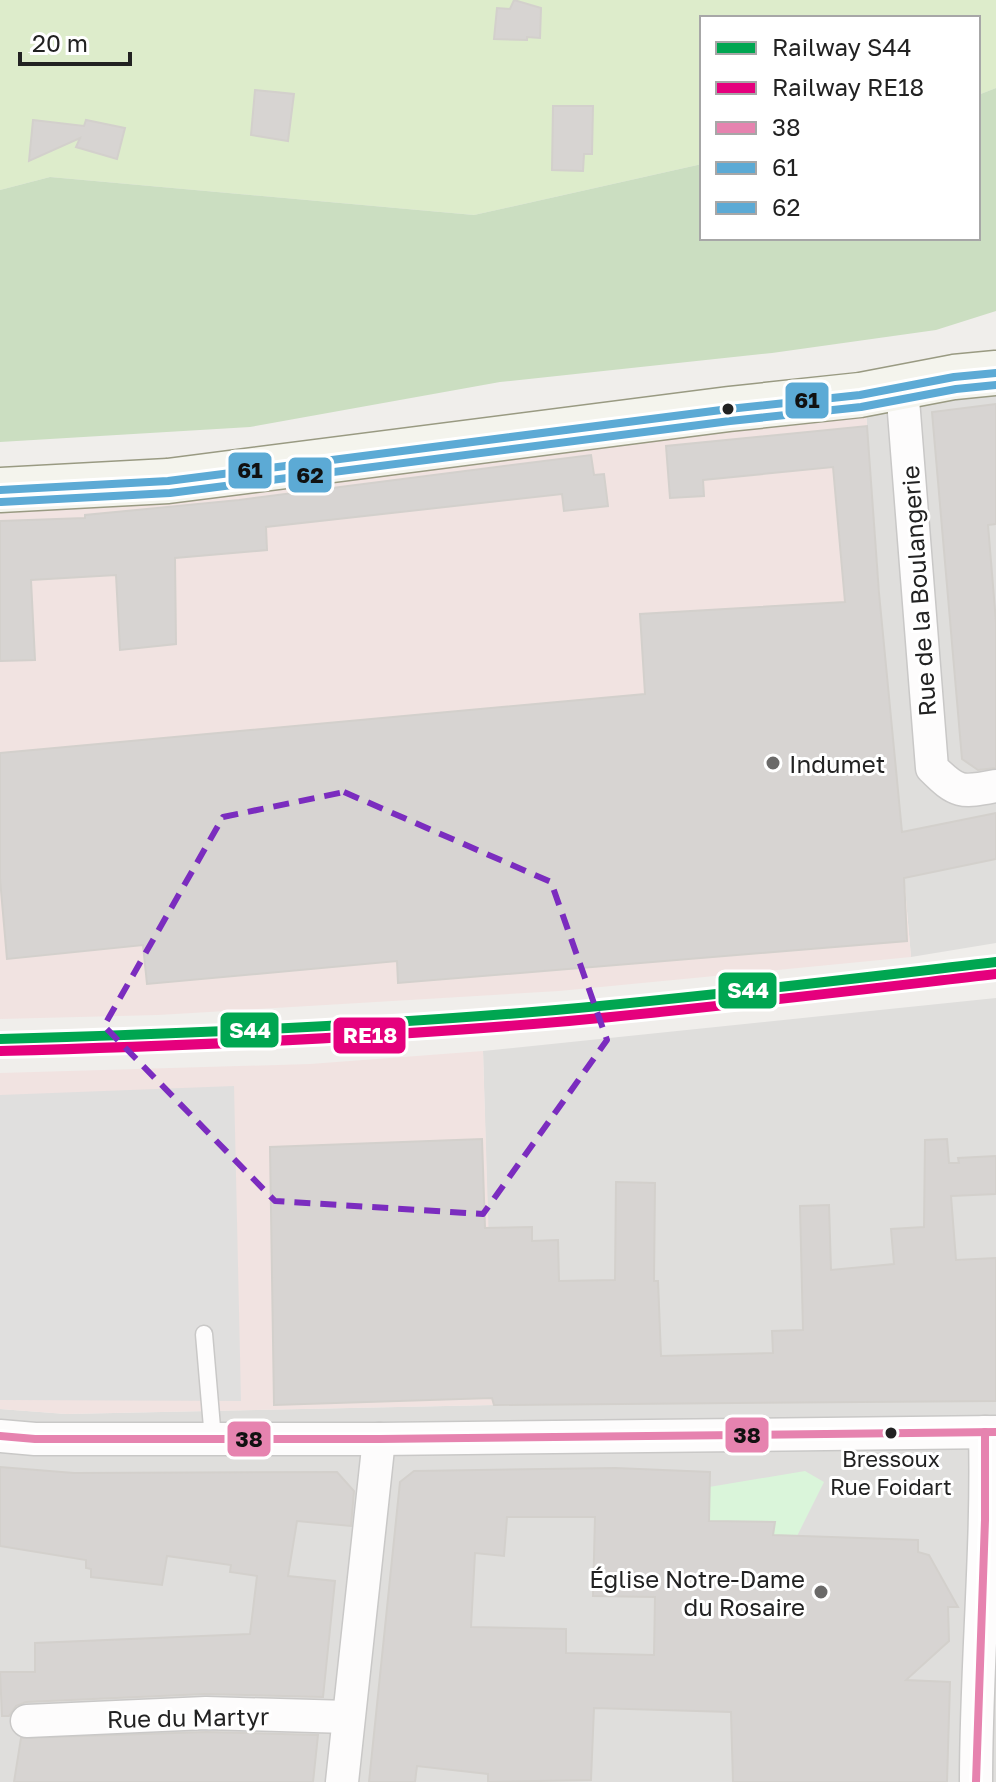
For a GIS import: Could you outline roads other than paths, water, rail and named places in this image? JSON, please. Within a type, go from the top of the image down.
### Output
[{"type":"main road","points":[[0,490],[168,481],[860,395],[996,373]]},
{"type":"street","name":"Rue de la Boulangerie","points":[[902,387],[932,768],[950,786],[970,791],[996,786]]},
{"type":"street","points":[[0,1436],[35,1439],[379,1439],[991,1432],[986,1484],[986,1701],[976,1782]]},
{"type":"street","points":[[342,1782],[379,1439]]},
{"type":"street","name":"Rue du Martyr","points":[[27,1721],[206,1713],[348,1717]]},
{"type":"lane","points":[[204,1334],[213,1439]]},
{"type":"rail line","name":"S44","points":[[0,1039],[278,1029],[487,1016],[996,962]]},
{"type":"rail line","name":"RE18","points":[[0,1051],[279,1041],[488,1028],[996,974]]},
{"type":"place","name":"Indumet","points":[[773,763]]},
{"type":"place","name":"Bressoux Rue Foidart","points":[[891,1433]]},
{"type":"place","name":"Église Notre-Dame du Rosaire","points":[[821,1592]]}]
